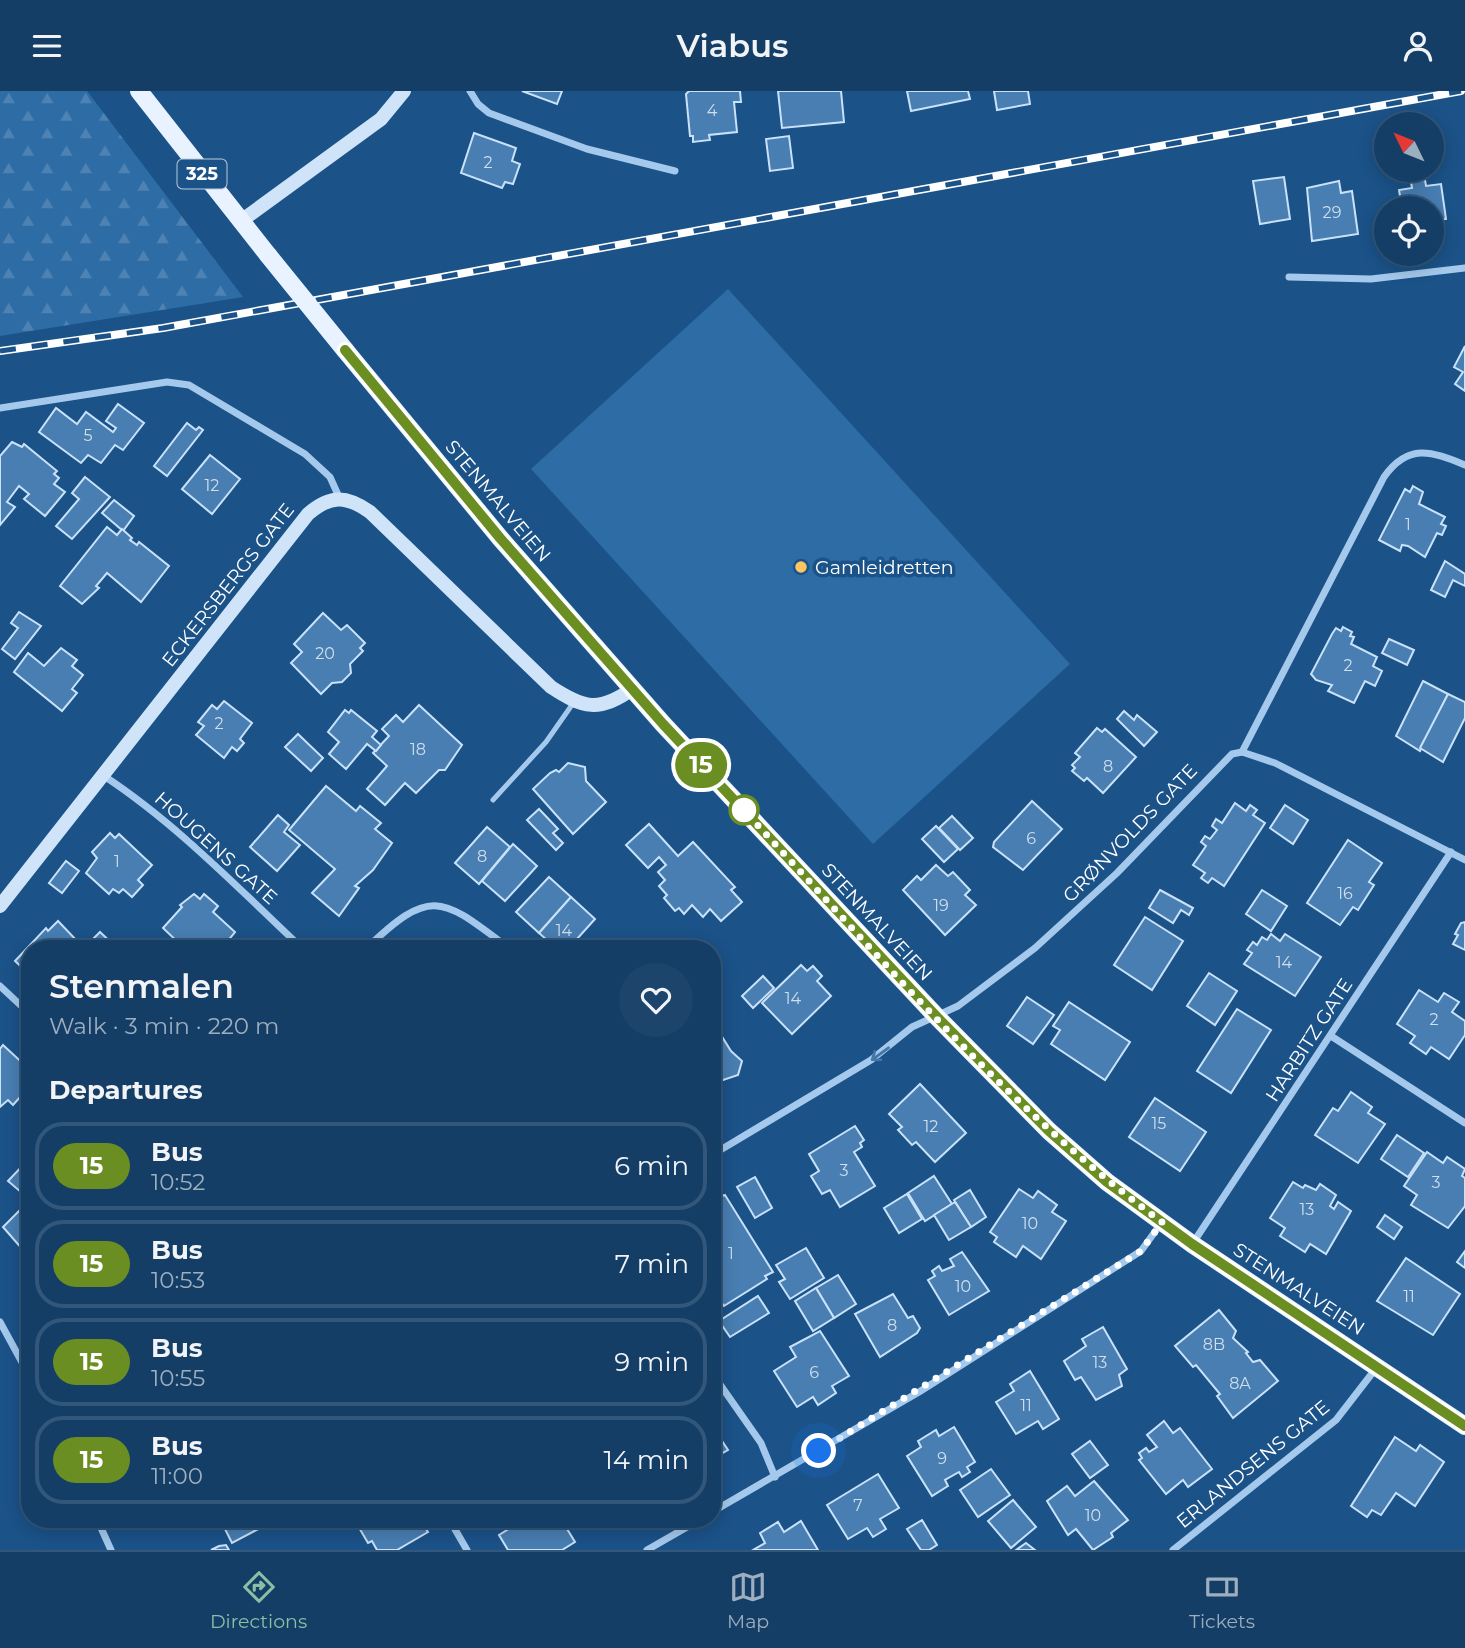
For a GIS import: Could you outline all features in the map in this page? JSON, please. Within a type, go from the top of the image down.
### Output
[{"type":"main road","name":"325","points":[[139,91],[241,221]]},
{"type":"main road","points":[[241,221],[381,119],[404,91]]},
{"type":"main road","name":"STENMALVEIEN","points":[[241,221],[500,538],[632,689],[936,1016],[1049,1131],[1107,1182],[1192,1244],[1465,1426]]},
{"type":"main road","points":[[340,497],[354,501],[369,512],[551,687],[574,702],[595,706],[609,704],[632,689]]},
{"type":"main road","name":"ECKERSBERGS GATE","points":[[0,906],[308,515],[320,504],[340,497]]},
{"type":"street","points":[[470,91],[478,104],[489,113],[587,149],[675,171]]},
{"type":"street","points":[[1289,277],[1371,279],[1465,268]]},
{"type":"street","points":[[0,408],[167,382],[189,385],[305,454],[330,477],[340,497]]},
{"type":"street","points":[[1465,465],[1440,455],[1418,452],[1395,461],[1384,477],[1242,752],[1275,763],[1465,860]]},
{"type":"street","name":"GRØNVOLDS GATE","points":[[721,1150],[871,1060],[912,1027],[957,1006],[1035,948],[1118,873],[1216,767],[1232,754],[1242,752]]},
{"type":"street","name":"HOUGENS GATE","points":[[104,776],[132,794],[193,846],[293,940]]},
{"type":"street","name":"HARBITZ GATE","points":[[1192,1244],[1451,852]]},
{"type":"street","points":[[376,940],[408,912],[419,907],[440,906],[460,911],[498,940]]},
{"type":"street","points":[[0,986],[21,1006]]},
{"type":"street","points":[[1331,1036],[1465,1123]]},
{"type":"street","points":[[721,1508],[885,1412],[1141,1251],[1162,1222]]},
{"type":"street","points":[[0,1322],[21,1360]]},
{"type":"street","name":"ERLANDSENS GATE","points":[[1172,1550],[1336,1420],[1377,1366]]},
{"type":"street","points":[[721,1386],[761,1443],[775,1477]]},
{"type":"street","points":[[101,1528],[111,1550]]},
{"type":"street","points":[[454,1528],[467,1550]]},
{"type":"street","points":[[647,1550],[685,1528]]},
{"type":"lane","points":[[493,800],[546,742],[574,702]]},
{"type":"green space","points":[[0,91],[87,91],[243,297],[0,336]]},
{"type":"green space","name":"Gamleidretten","points":[[728,289],[1070,664],[873,844],[531,469]]},
{"type":"building","points":[[522,91],[562,91],[557,104]]},
{"type":"building","points":[[689,91],[740,91],[741,102],[734,102],[737,132],[709,135],[710,140],[693,142],[693,136],[690,136],[686,94]]},
{"type":"building","points":[[778,91],[841,91],[844,122],[782,128]]},
{"type":"building","points":[[907,91],[968,91],[970,99],[911,111]]},
{"type":"building","points":[[994,91],[1028,91],[1030,104],[997,110]]},
{"type":"building","points":[[474,133],[516,148],[512,161],[520,164],[513,184],[505,182],[502,188],[461,173]]},
{"type":"building","points":[[789,136],[793,168],[770,171],[766,139]]},
{"type":"building","points":[[1284,177],[1290,219],[1260,224],[1253,181]]},
{"type":"building","points":[[1339,181],[1341,193],[1352,191],[1358,234],[1312,241],[1307,188]]},
{"type":"building","points":[[1411,182],[1425,182],[1426,186],[1441,184],[1443,196],[1400,196],[1399,190],[1412,188]]},
{"type":"building","points":[[1465,346],[1465,391],[1455,384],[1463,372],[1454,367]]},
{"type":"building","points":[[118,404],[144,423],[123,450],[115,445],[101,463],[88,455],[81,463],[39,432],[56,408],[77,424],[86,412],[113,432],[116,428],[106,421]]},
{"type":"building","points":[[187,423],[196,430],[199,427],[203,430],[167,476],[154,466]]},
{"type":"building","points":[[12,442],[22,447],[24,444],[57,471],[54,474],[59,478],[54,484],[65,492],[45,516],[24,499],[29,494],[19,486],[7,502],[15,507],[0,525],[0,456]]},
{"type":"building","points":[[210,455],[240,479],[212,514],[182,489]]},
{"type":"building","points":[[85,477],[110,497],[72,539],[56,526],[79,499],[72,493]]},
{"type":"building","points":[[1413,486],[1423,492],[1419,504],[1445,517],[1441,524],[1446,526],[1442,535],[1437,533],[1425,557],[1408,546],[1402,545],[1400,551],[1379,540],[1405,489],[1410,492]]},
{"type":"building","points":[[114,500],[134,516],[123,531],[102,513]]},
{"type":"building","points":[[107,527],[117,535],[122,529],[132,538],[130,540],[137,545],[139,542],[169,566],[141,602],[107,573],[96,586],[99,588],[82,604],[60,586]]},
{"type":"building","points":[[1445,561],[1465,574],[1465,586],[1453,580],[1445,597],[1431,590]]},
{"type":"building","points":[[19,612],[41,626],[15,659],[2,649],[18,628],[11,623]]},
{"type":"building","points":[[323,613],[341,630],[347,625],[365,643],[360,648],[363,651],[350,664],[351,673],[342,682],[332,683],[321,694],[291,663],[302,652],[294,644]]},
{"type":"building","points":[[1343,627],[1352,632],[1350,636],[1354,637],[1351,644],[1377,657],[1373,666],[1382,671],[1375,686],[1365,681],[1354,703],[1328,691],[1332,685],[1316,680],[1311,674],[1336,628],[1341,631]]},
{"type":"building","points":[[1389,639],[1414,650],[1407,665],[1382,653]]},
{"type":"building","points":[[61,648],[77,660],[72,666],[83,675],[72,689],[77,693],[62,711],[14,672],[28,653],[44,666]]},
{"type":"building","points":[[1423,681],[1448,694],[1420,751],[1396,736]]},
{"type":"building","points":[[1448,694],[1465,702],[1465,718],[1443,762],[1420,748]]},
{"type":"building","points":[[224,701],[252,723],[240,739],[244,743],[237,751],[232,747],[224,758],[196,735],[204,726],[198,722],[212,705],[217,709]]},
{"type":"building","points":[[419,705],[462,745],[445,770],[439,770],[416,793],[405,783],[385,805],[367,789],[387,766],[373,753],[389,736],[382,729],[396,715],[403,722]]},
{"type":"building","points":[[345,710],[349,713],[351,710],[377,731],[372,737],[381,745],[376,751],[367,744],[346,769],[329,754],[339,742],[328,732]]},
{"type":"building","points":[[1124,711],[1134,720],[1137,715],[1157,732],[1144,746],[1117,719]]},
{"type":"building","points":[[1097,728],[1102,732],[1105,729],[1136,757],[1103,793],[1087,778],[1084,781],[1072,771],[1075,768],[1072,765],[1080,757],[1075,753]]},
{"type":"building","points":[[298,734],[323,758],[311,771],[285,747]]},
{"type":"building","points":[[568,763],[585,767],[586,781],[606,802],[573,834],[533,789],[550,773],[556,770],[559,772]]},
{"type":"building","points":[[326,786],[356,811],[360,806],[381,823],[375,829],[392,843],[373,870],[355,886],[359,888],[339,916],[312,893],[335,869],[289,830]]},
{"type":"building","points":[[1032,801],[1062,829],[1023,870],[993,847],[994,842]]},
{"type":"building","points":[[1235,803],[1246,811],[1250,805],[1257,810],[1253,815],[1265,823],[1224,886],[1212,878],[1208,883],[1201,878],[1205,873],[1193,865],[1206,846],[1201,842],[1205,836],[1210,839],[1217,830],[1212,826],[1216,819],[1222,823]]},
{"type":"building","points":[[1285,805],[1308,820],[1293,844],[1270,828]]},
{"type":"building","points":[[539,809],[558,829],[553,833],[563,843],[556,850],[527,820]]},
{"type":"building","points":[[278,815],[289,825],[284,832],[300,845],[277,871],[250,847]]},
{"type":"building","points":[[952,816],[973,838],[960,850],[939,828]]},
{"type":"building","points":[[649,824],[678,856],[693,842],[735,887],[731,890],[742,902],[721,921],[710,909],[703,917],[692,905],[684,914],[679,908],[675,911],[664,898],[667,895],[659,886],[665,880],[658,872],[666,865],[659,857],[648,868],[626,845]]},
{"type":"building","points":[[936,826],[958,849],[944,862],[922,839]]},
{"type":"building","points":[[487,827],[510,847],[479,884],[455,863]]},
{"type":"building","points":[[110,833],[115,838],[119,834],[152,865],[138,880],[143,885],[132,897],[123,889],[119,893],[113,889],[109,894],[86,873],[97,858],[92,852]]},
{"type":"building","points":[[1348,840],[1382,863],[1369,882],[1374,885],[1358,910],[1353,907],[1340,925],[1307,903]]},
{"type":"building","points":[[513,844],[537,866],[505,901],[482,881]]},
{"type":"building","points":[[66,861],[79,871],[62,893],[49,883]]},
{"type":"building","points":[[936,865],[948,876],[953,872],[970,890],[965,895],[976,905],[945,935],[903,890],[917,876],[921,880]]},
{"type":"building","points":[[549,877],[571,897],[539,933],[516,912]]},
{"type":"building","points":[[1160,890],[1193,908],[1189,915],[1181,910],[1173,923],[1149,908]]},
{"type":"building","points":[[1262,890],[1287,906],[1271,931],[1246,914]]},
{"type":"building","points":[[194,894],[200,899],[204,894],[218,906],[213,912],[235,932],[229,940],[176,940],[163,928],[182,907],[180,905]]},
{"type":"building","points":[[571,897],[595,919],[576,940],[547,940],[539,933]]},
{"type":"building","points":[[1145,917],[1183,941],[1152,990],[1114,965]]},
{"type":"building","points":[[58,921],[76,940],[35,940],[46,928],[48,931]]},
{"type":"building","points":[[1465,922],[1465,950],[1453,944],[1461,923]]},
{"type":"building","points":[[100,932],[108,940],[96,940],[94,938]]},
{"type":"building","points":[[1271,934],[1280,941],[1285,934],[1321,957],[1295,996],[1244,964],[1252,953],[1247,950],[1253,942],[1257,945],[1262,937],[1267,940]]},
{"type":"building","points":[[21,955],[21,967],[15,961]]},
{"type":"building","points":[[801,965],[807,971],[813,966],[822,976],[817,981],[831,996],[792,1034],[762,1003]]},
{"type":"building","points":[[1209,973],[1237,991],[1215,1025],[1187,1006]]},
{"type":"building","points":[[763,976],[774,988],[753,1008],[742,996]]},
{"type":"building","points":[[1419,990],[1438,1002],[1444,993],[1459,1002],[1452,1012],[1465,1021],[1465,1035],[1449,1059],[1431,1047],[1426,1054],[1410,1043],[1415,1036],[1397,1024]]},
{"type":"building","points":[[1027,997],[1054,1015],[1033,1044],[1007,1026]]},
{"type":"building","points":[[1069,1002],[1130,1042],[1105,1080],[1051,1044],[1060,1030],[1053,1026]]},
{"type":"building","points":[[1237,1009],[1271,1030],[1231,1093],[1197,1071]]},
{"type":"building","points":[[721,1035],[731,1051],[742,1061],[738,1075],[721,1081]]},
{"type":"building","points":[[3,1045],[21,1062],[21,1096],[13,1105],[8,1100],[0,1107],[0,1049]]},
{"type":"building","points":[[920,1084],[966,1133],[935,1162],[916,1142],[912,1145],[898,1130],[902,1127],[889,1114]]},
{"type":"building","points":[[1351,1092],[1372,1107],[1368,1113],[1385,1124],[1358,1163],[1315,1135],[1333,1108],[1338,1111]]},
{"type":"building","points":[[1155,1098],[1206,1132],[1180,1171],[1129,1137]]},
{"type":"building","points":[[855,1126],[864,1140],[860,1143],[862,1147],[854,1152],[875,1186],[840,1207],[830,1190],[822,1194],[811,1176],[819,1171],[809,1154]]},
{"type":"building","points":[[1397,1135],[1424,1153],[1408,1177],[1381,1159]]},
{"type":"building","points":[[1427,1152],[1443,1163],[1447,1157],[1465,1169],[1462,1176],[1465,1178],[1465,1206],[1448,1228],[1411,1205],[1417,1195],[1404,1186]]},
{"type":"building","points":[[21,1167],[21,1192],[8,1181]]},
{"type":"building","points":[[934,1176],[952,1204],[925,1221],[908,1193]]},
{"type":"building","points":[[755,1177],[772,1208],[755,1218],[737,1187]]},
{"type":"building","points":[[1293,1182],[1303,1188],[1305,1185],[1316,1190],[1320,1184],[1336,1195],[1330,1206],[1334,1209],[1338,1202],[1351,1211],[1326,1254],[1310,1244],[1305,1252],[1280,1236],[1285,1228],[1270,1218]]},
{"type":"building","points":[[1019,1189],[1033,1198],[1038,1191],[1057,1205],[1052,1212],[1066,1221],[1041,1259],[1023,1246],[1016,1257],[994,1242],[997,1237],[990,1232]]},
{"type":"building","points":[[970,1190],[986,1217],[971,1227],[954,1200]]},
{"type":"building","points":[[907,1194],[922,1219],[899,1233],[884,1208]]},
{"type":"building","points":[[725,1195],[773,1272],[765,1276],[767,1279],[724,1306],[721,1302],[721,1196]]},
{"type":"building","points":[[955,1202],[971,1227],[949,1240],[934,1215]]},
{"type":"building","points":[[21,1209],[21,1248],[3,1227]]},
{"type":"building","points":[[1385,1215],[1402,1227],[1394,1239],[1377,1227]]},
{"type":"building","points":[[806,1248],[824,1278],[790,1299],[779,1282],[785,1279],[776,1265]]},
{"type":"building","points":[[1465,1251],[1465,1268],[1457,1262]]},
{"type":"building","points":[[962,1252],[989,1291],[949,1315],[928,1280],[935,1276],[932,1271],[939,1266],[942,1271],[954,1266],[950,1259]]},
{"type":"building","points":[[1406,1258],[1460,1294],[1433,1335],[1377,1301]]},
{"type":"building","points":[[838,1275],[856,1304],[834,1318],[816,1288]]},
{"type":"building","points":[[816,1288],[834,1318],[813,1331],[795,1301]]},
{"type":"building","points":[[893,1294],[908,1318],[913,1316],[920,1328],[917,1333],[880,1357],[855,1314]]},
{"type":"building","points":[[758,1296],[769,1313],[730,1337],[721,1320]]},
{"type":"building","points":[[1219,1310],[1236,1331],[1233,1338],[1248,1352],[1246,1353],[1253,1362],[1260,1360],[1278,1381],[1233,1418],[1217,1396],[1220,1394],[1196,1365],[1193,1367],[1175,1346]]},
{"type":"building","points":[[1103,1327],[1127,1369],[1119,1375],[1122,1386],[1096,1400],[1081,1377],[1075,1380],[1064,1361],[1086,1346],[1082,1339]]},
{"type":"building","points":[[820,1331],[849,1376],[832,1386],[836,1393],[818,1405],[813,1397],[797,1407],[774,1371],[796,1357],[790,1347]]},
{"type":"building","points":[[1030,1371],[1059,1419],[1043,1429],[1038,1421],[1016,1434],[996,1402],[1014,1391],[1010,1384]]},
{"type":"building","points":[[1164,1421],[1173,1433],[1180,1428],[1212,1469],[1188,1487],[1183,1480],[1166,1494],[1139,1460],[1142,1458],[1139,1453],[1146,1448],[1149,1452],[1157,1447],[1147,1435]]},
{"type":"building","points":[[954,1427],[975,1462],[967,1467],[970,1472],[962,1477],[959,1472],[945,1480],[948,1486],[932,1496],[907,1456],[921,1447],[918,1441],[936,1430],[939,1436]]},
{"type":"building","points":[[1395,1437],[1416,1451],[1420,1445],[1444,1462],[1415,1506],[1396,1493],[1381,1515],[1372,1510],[1367,1517],[1351,1506]]},
{"type":"building","points":[[721,1440],[728,1450],[721,1454]]},
{"type":"building","points":[[1090,1441],[1108,1465],[1090,1478],[1072,1454]]},
{"type":"building","points":[[991,1469],[1010,1495],[978,1517],[960,1490]]},
{"type":"building","points":[[878,1474],[899,1508],[880,1519],[886,1529],[873,1537],[867,1528],[848,1539],[827,1505]]},
{"type":"building","points":[[1094,1481],[1128,1520],[1111,1533],[1113,1537],[1093,1550],[1076,1529],[1068,1535],[1047,1501],[1067,1486],[1075,1496]]},
{"type":"building","points":[[1013,1500],[1036,1527],[1011,1548],[988,1521]]},
{"type":"building","points":[[922,1520],[937,1545],[929,1550],[921,1550],[907,1529]]},
{"type":"building","points":[[801,1521],[818,1550],[753,1550],[765,1543],[760,1533],[778,1522],[784,1532]]},
{"type":"building","points":[[224,1528],[260,1528],[232,1543]]},
{"type":"building","points":[[359,1528],[425,1528],[428,1532],[397,1550],[377,1550],[372,1541],[368,1543]]},
{"type":"building","points":[[506,1528],[566,1528],[575,1542],[562,1550],[508,1550],[499,1535],[507,1530]]},
{"type":"building","points":[[1026,1543],[1035,1550],[1016,1550]]},
{"type":"building","points":[[226,1545],[229,1550],[211,1550],[219,1546]]},
{"type":"railway","points":[[0,351],[163,328],[1461,91]]},
{"type":"bus line","name":"15","points":[[345,350],[500,538],[663,724],[936,1016],[1049,1131],[1107,1182],[1192,1244],[1465,1426]]},
{"type":"place","name":"Gamleidretten","points":[[801,567]]},
{"type":"route","points":[[744,810],[738,804],[936,1016],[1049,1131],[1107,1182],[1162,1222],[1141,1251],[919,1392],[819,1451]]}]
